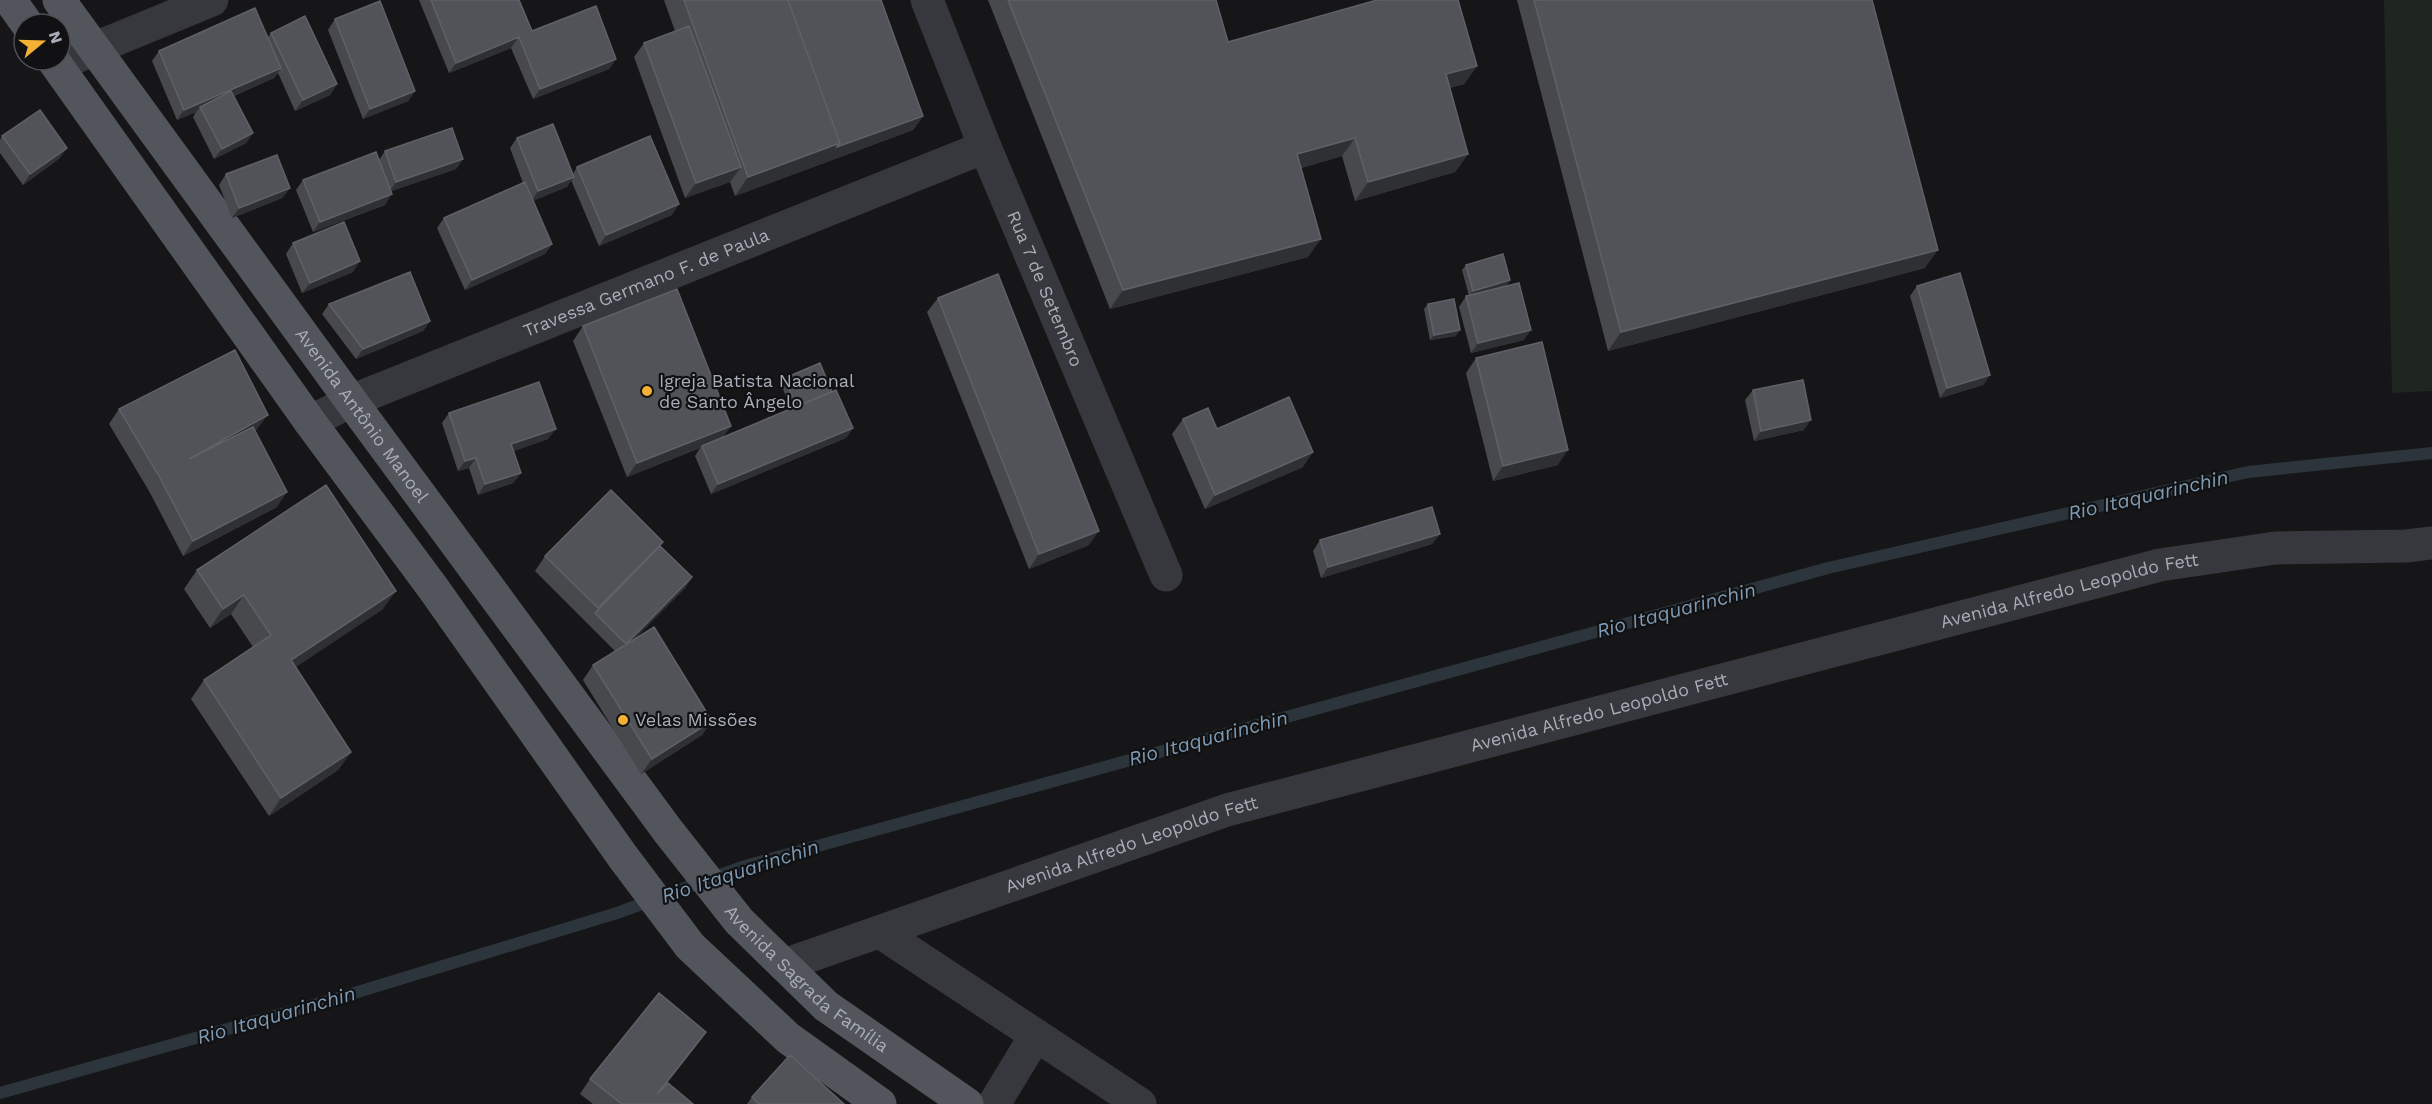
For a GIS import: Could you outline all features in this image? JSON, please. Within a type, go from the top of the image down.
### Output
[{"type":"main road","name":"Avenida Antônio Manoel","points":[[58,0],[668,831]]},
{"type":"main road","points":[[61,72],[310,422],[433,588],[690,946],[788,1038],[880,1104]]},
{"type":"main road","name":"Avenida Sagrada Família","points":[[668,831],[739,921],[826,1006],[967,1104]]},
{"type":"street","points":[[72,57],[212,0]]},
{"type":"street","name":"Rua 7 de Setembro","points":[[927,0],[985,147],[1166,575]]},
{"type":"street","name":"Travessa Germano F. de Paula","points":[[310,422],[351,401],[985,147]]},
{"type":"street","name":"Avenida Alfredo Leopoldo Fett","points":[[784,965],[1227,810],[2160,565],[2275,548],[2406,546],[2432,543]]},
{"type":"street","points":[[880,932],[1140,1104]]},
{"type":"street","points":[[994,1104],[1036,1035]]},
{"type":"shaded area","points":[[2384,0],[2432,0],[2432,391],[2392,393]]},
{"type":"building","points":[[431,0],[519,0],[532,31],[596,6],[616,59],[540,89],[519,37],[456,63]]},
{"type":"building","points":[[684,0],[788,0],[840,143],[748,177]]},
{"type":"building","points":[[788,0],[881,0],[923,116],[837,147],[840,143]]},
{"type":"building","points":[[1008,0],[1216,0],[1228,42],[1377,0],[1458,0],[1477,66],[1446,74],[1468,154],[1368,182],[1355,138],[1297,154],[1321,239],[1123,290]]},
{"type":"building","points":[[1534,0],[1872,0],[1938,250],[1621,332]]},
{"type":"building","points":[[380,1],[415,91],[370,109],[335,19]]},
{"type":"building","points":[[255,8],[281,68],[184,110],[159,51]]},
{"type":"building","points":[[305,16],[337,84],[303,100],[271,33]]},
{"type":"building","points":[[689,26],[741,167],[696,183],[644,43]]},
{"type":"building","points":[[231,91],[253,133],[222,149],[200,107]]},
{"type":"building","points":[[40,110],[67,148],[30,174],[2,136]]},
{"type":"building","points":[[553,124],[574,177],[538,191],[517,138]]},
{"type":"building","points":[[452,128],[463,159],[396,182],[385,151]]},
{"type":"building","points":[[650,136],[679,204],[606,235],[577,167]]},
{"type":"building","points":[[376,152],[392,194],[320,222],[303,180]]},
{"type":"building","points":[[277,155],[290,188],[239,208],[226,174]]},
{"type":"building","points":[[525,182],[552,244],[472,280],[444,218]]},
{"type":"building","points":[[344,222],[360,261],[310,283],[293,243]]},
{"type":"building","points":[[1503,254],[1510,280],[1473,291],[1466,265]]},
{"type":"building","points":[[410,272],[430,321],[363,349],[329,304]]},
{"type":"building","points":[[1960,273],[1990,375],[1947,388],[1917,286]]},
{"type":"building","points":[[998,274],[1099,531],[1039,554],[938,298]]},
{"type":"building","points":[[1519,283],[1531,330],[1478,343],[1466,296]]},
{"type":"building","name":"Igreja Batista Nacional de Santo Ângelo","points":[[677,289],[731,426],[637,463],[583,326]]},
{"type":"building","points":[[1454,299],[1460,330],[1434,335],[1428,304]]},
{"type":"building","points":[[1542,342],[1568,450],[1503,466],[1476,358]]},
{"type":"building","points":[[235,350],[268,415],[189,459],[253,427],[287,492],[193,541],[159,476],[119,409]]},
{"type":"building","points":[[820,363],[832,392],[796,407],[785,378]]},
{"type":"building","points":[[1803,380],[1811,420],[1761,431],[1753,390]]},
{"type":"building","points":[[539,382],[556,429],[511,444],[521,473],[485,484],[476,458],[465,461],[449,413]]},
{"type":"building","points":[[836,390],[853,428],[718,484],[702,446]]},
{"type":"building","points":[[1289,397],[1313,452],[1215,495],[1183,419],[1208,408],[1217,429]]},
{"type":"building","points":[[326,485],[396,591],[291,660],[351,752],[281,798],[204,680],[271,635],[244,595],[223,609],[197,570]]},
{"type":"building","points":[[611,490],[663,542],[598,608],[545,556]]},
{"type":"building","points":[[1432,507],[1440,534],[1328,567],[1320,540]]},
{"type":"building","points":[[660,546],[692,577],[626,644],[595,613]]},
{"type":"building","points":[[654,627],[712,721],[652,759],[593,665]]},
{"type":"building","points":[[659,993],[706,1032],[657,1094],[668,1083],[693,1104],[622,1104],[590,1079]]},
{"type":"building","points":[[790,1055],[844,1104],[759,1104],[752,1097]]},
{"type":"waterway","name":"Rio Itaquarinchin","points":[[0,1093],[338,998],[617,913],[745,866],[1828,568],[2248,472],[2432,453]]},
{"type":"place","name":"Igreja Batista Nacional de Santo Ângelo","points":[[647,391]]},
{"type":"place","name":"Velas Missões","points":[[623,720]]}]
